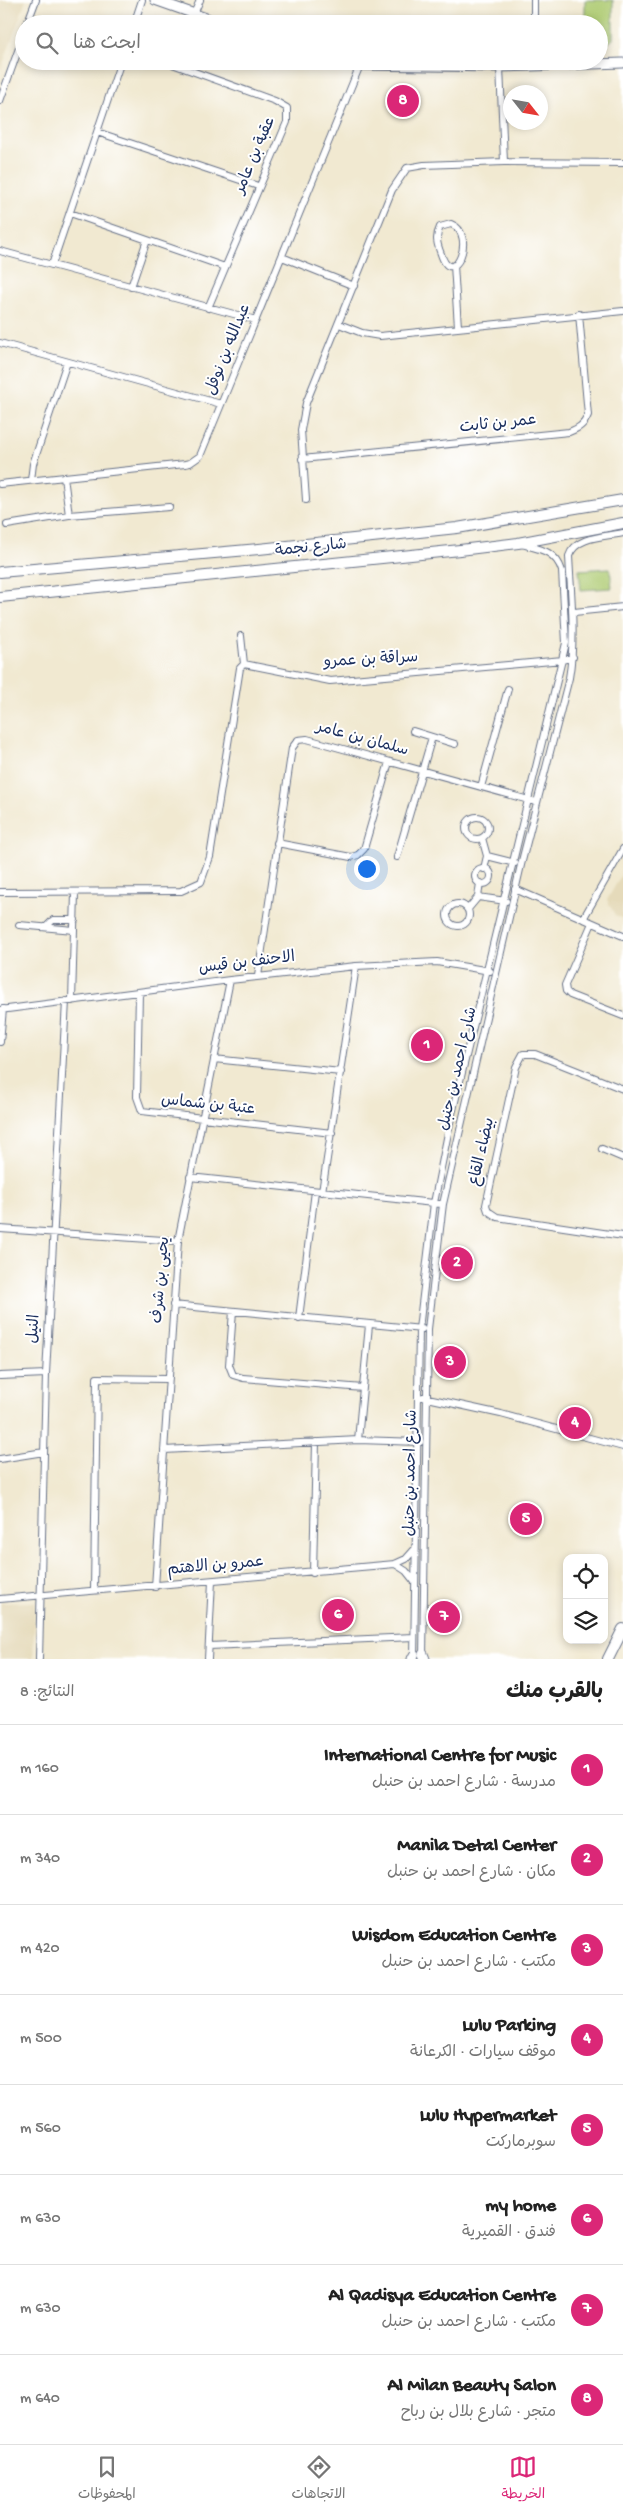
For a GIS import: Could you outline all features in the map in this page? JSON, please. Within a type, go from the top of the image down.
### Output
[{"type":"main road","name":"شارع نجمة","points":[[0,572],[259,549],[457,528],[623,500]]},
{"type":"main road","name":"شارع نجمة","points":[[0,597],[518,543],[623,523]]},
{"type":"main road","points":[[608,1659],[623,1629]]},
{"type":"street","points":[[30,15],[36,0]]},
{"type":"street","points":[[137,15],[142,0]]},
{"type":"street","points":[[155,0],[197,15]]},
{"type":"street","points":[[194,14],[200,0]]},
{"type":"street","points":[[534,0],[534,15]]},
{"type":"street","points":[[0,101],[15,59]]},
{"type":"street","points":[[608,63],[623,63]]},
{"type":"street","points":[[52,265],[118,70]]},
{"type":"street","name":"عقبة بن عامر","points":[[190,70],[275,100],[287,108],[287,122],[258,186],[208,308]]},
{"type":"street","name":"عبدالله بن نوفل","points":[[0,484],[190,463],[200,456],[358,70]]},
{"type":"street","points":[[500,70],[504,162]]},
{"type":"street","points":[[98,132],[258,186]]},
{"type":"street","points":[[306,500],[301,430],[306,403],[392,190],[407,168],[424,164],[504,162],[623,165]]},
{"type":"street","points":[[70,213],[225,267]]},
{"type":"street","points":[[447,224],[457,228],[462,239],[462,256],[459,262],[454,265],[448,264],[443,260],[436,239],[440,227],[447,224]]},
{"type":"street","points":[[131,287],[147,240]]},
{"type":"street","points":[[0,251],[256,320]]},
{"type":"street","points":[[282,256],[354,286]]},
{"type":"street","points":[[454,265],[458,327]]},
{"type":"street","points":[[339,324],[362,333],[380,336],[579,314],[623,311]]},
{"type":"street","name":"عمر بن ثابت","points":[[302,459],[569,432],[577,429],[585,424],[588,415],[579,314]]},
{"type":"street","points":[[0,343],[221,404]]},
{"type":"street","points":[[31,480],[33,464],[67,362]]},
{"type":"street","points":[[64,477],[69,515]]},
{"type":"street","points":[[7,525],[69,515],[169,507]]},
{"type":"street","name":"شارع احمد بن حنبل","points":[[419,1657],[427,1442],[428,1329],[443,1204],[520,865],[573,657],[574,612],[569,562],[571,550],[580,542],[623,533]]},
{"type":"street","name":"شارع احمد بن حنبل","points":[[419,1657],[414,1637],[414,1549],[420,1329],[434,1203],[451,1118],[488,971],[527,799],[563,660],[566,622],[560,563],[557,558],[546,550],[518,543]]},
{"type":"street","points":[[574,612],[623,607]]},
{"type":"street","points":[[0,892],[181,891],[201,882],[210,857],[240,668],[244,664],[241,636]]},
{"type":"street","name":"سراقة بن عمرو","points":[[244,664],[330,681],[563,660],[573,657]]},
{"type":"street","points":[[481,787],[508,689]]},
{"type":"street","points":[[413,731],[455,744]]},
{"type":"street","points":[[397,857],[432,737]]},
{"type":"street","name":"سلمان بن عامر","points":[[258,976],[276,843],[292,748],[298,740],[306,738],[536,802]]},
{"type":"street","points":[[276,843],[351,857],[358,856],[364,849],[389,762]]},
{"type":"street","points":[[482,838],[487,856],[484,869]]},
{"type":"street","points":[[583,919],[623,849]]},
{"type":"street","points":[[487,856],[520,865]]},
{"type":"street","points":[[484,869],[489,872],[491,877],[488,882],[480,884],[476,880],[476,874],[479,870],[484,869]]},
{"type":"street","points":[[468,909],[478,897],[480,884]]},
{"type":"street","points":[[515,889],[623,936]]},
{"type":"street","name":"النيل","points":[[39,1659],[46,1374],[76,893]]},
{"type":"street","points":[[478,897],[512,902]]},
{"type":"street","points":[[47,926],[53,920],[75,920]]},
{"type":"street","points":[[592,923],[565,985],[566,991],[570,995],[623,1016]]},
{"type":"street","points":[[19,924],[74,930]]},
{"type":"street","name":"الاحنف بن قيس","points":[[2,1010],[258,976],[356,966],[437,962],[497,973]]},
{"type":"street","points":[[299,1318],[319,1192],[332,1133],[356,966]]},
{"type":"street","name":"يحيى بن شرف","points":[[155,1587],[167,1379],[178,1241],[230,980]]},
{"type":"street","name":"عتبة بن شماس","points":[[139,992],[138,1105],[142,1111],[332,1133]]},
{"type":"street","points":[[0,1042],[2,1010]]},
{"type":"street","name":"بيضاء القاع","points":[[623,1089],[535,1054],[523,1054],[516,1067],[486,1198],[488,1211],[497,1217],[623,1236]]},
{"type":"street","points":[[214,1059],[341,1072]]},
{"type":"street","points":[[602,1149],[623,1158]]},
{"type":"street","points":[[190,1177],[443,1204]]},
{"type":"street","points":[[0,1229],[178,1241]]},
{"type":"street","points":[[173,1305],[368,1325],[428,1329]]},
{"type":"street","points":[[233,1311],[229,1366],[233,1374],[243,1378],[363,1388]]},
{"type":"street","points":[[358,1440],[368,1325]]},
{"type":"street","points":[[0,1376],[46,1374]]},
{"type":"street","points":[[94,1590],[97,1378],[167,1379]]},
{"type":"street","points":[[418,1396],[501,1414],[623,1447]]},
{"type":"street","points":[[164,1450],[358,1440],[427,1442]]},
{"type":"street","points":[[313,1573],[316,1442]]},
{"type":"street","points":[[0,1459],[44,1452]]},
{"type":"street","points":[[417,1472],[426,1472]]},
{"type":"street","points":[[395,1564],[406,1559],[414,1549]]},
{"type":"street","points":[[395,1564],[406,1571],[414,1582]]},
{"type":"street","name":"عمرو بن الاهتم","points":[[0,1599],[212,1582],[395,1564]]},
{"type":"street","points":[[208,1659],[212,1582]]},
{"type":"street","points":[[209,1646],[414,1637]]},
{"type":"shaded area","points":[[0,0],[26,0],[21,15],[15,15],[15,30],[0,72]]},
{"type":"shaded area","points":[[623,872],[623,919],[615,915],[607,900]]},
{"type":"shaded area","points":[[412,1034],[445,1038],[443,1057],[409,1053]]},
{"type":"shaded area","points":[[35,1602],[33,1659],[0,1659],[0,1603]]},
{"type":"green space","points":[[585,0],[613,0],[613,39],[608,44],[608,15],[585,15]]},
{"type":"green space","points":[[610,568],[612,588],[581,590],[579,570]]},
{"type":"place","name":"Al Milan Beauty Salon","points":[[403,101]]},
{"type":"place","name":"International Centre for Music","points":[[427,1045]]},
{"type":"place","name":"Manila Detal Center","points":[[457,1263]]},
{"type":"place","name":"Wisdom Education Centre","points":[[450,1362]]},
{"type":"place","name":"Lulu Parking","points":[[575,1423]]},
{"type":"place","name":"Lulu Hypermarket","points":[[526,1519]]},
{"type":"place","name":"my home","points":[[338,1615]]},
{"type":"place","name":"Al Qadisya Education Centre","points":[[444,1617]]}]
